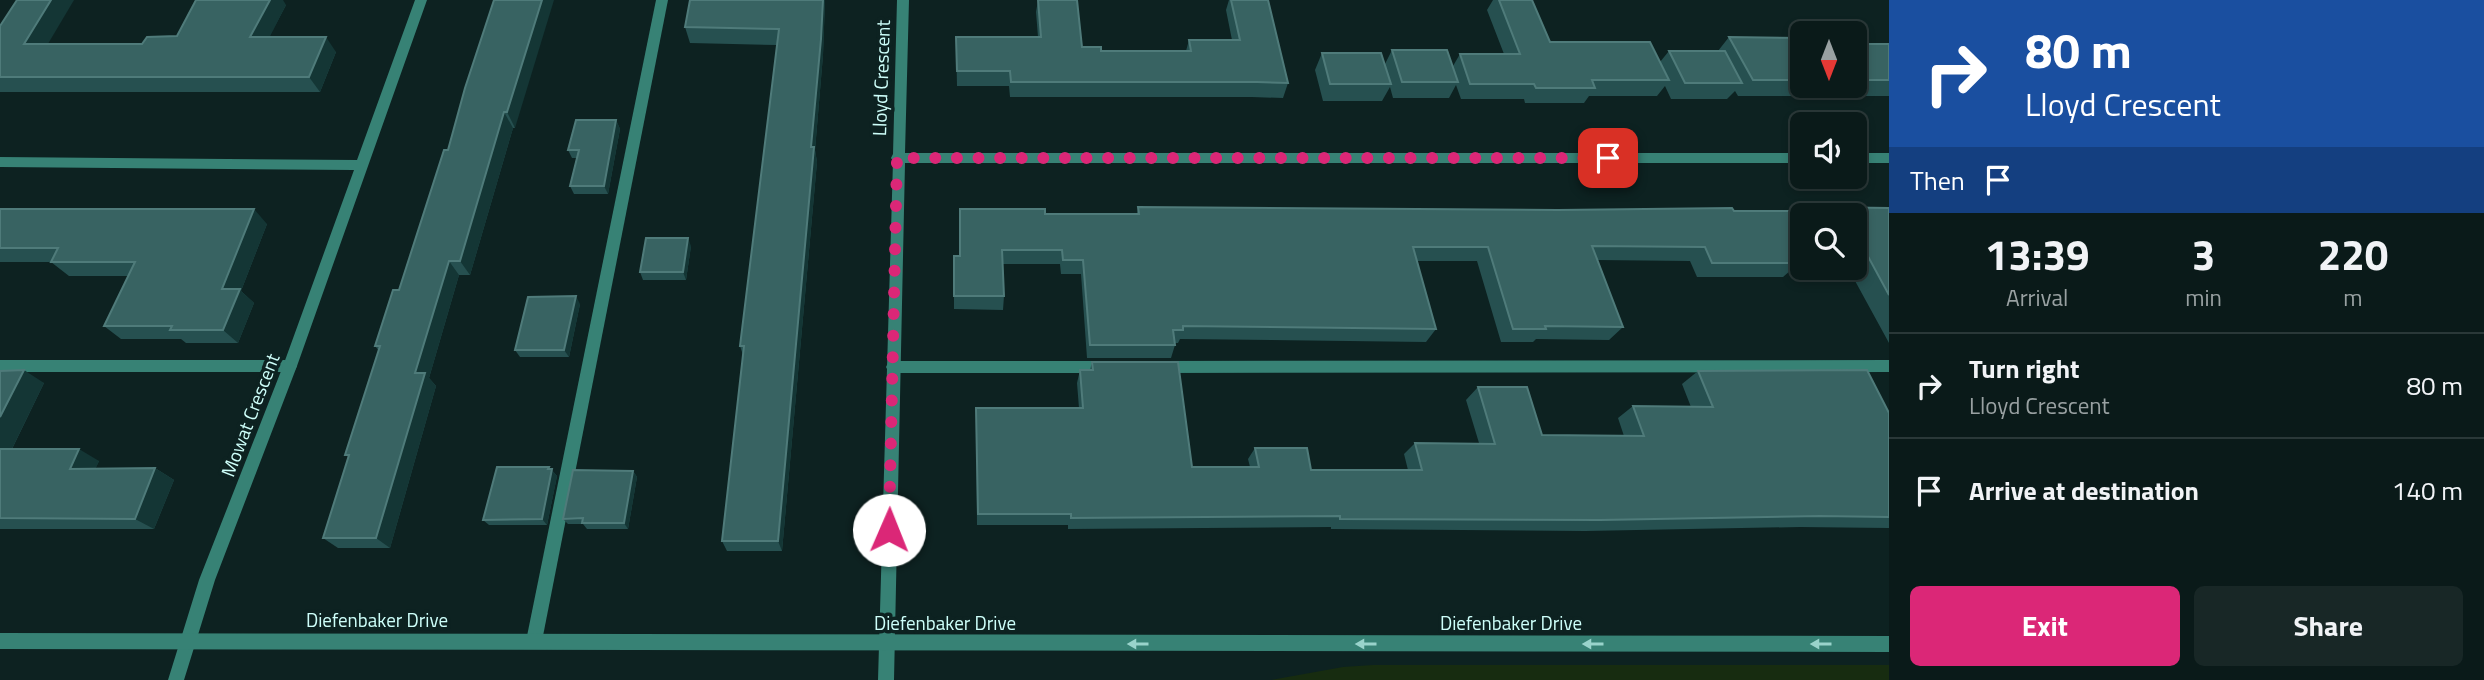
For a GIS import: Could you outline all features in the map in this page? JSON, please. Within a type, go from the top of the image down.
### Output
[{"type":"street","name":"Mowat Crescent","points":[[176,680],[207,580],[290,366],[421,0]]},
{"type":"street","points":[[534,641],[662,0]]},
{"type":"street","name":"Lloyd Crescent","points":[[886,680],[903,0]]},
{"type":"street","name":"Lloyd Crescent","points":[[897,158],[1790,158]]},
{"type":"street","points":[[1867,158],[1889,158]]},
{"type":"street","points":[[0,162],[362,165]]},
{"type":"street","points":[[0,366],[290,366]]},
{"type":"street","points":[[893,367],[1889,366]]},
{"type":"street","name":"Diefenbaker Drive","points":[[0,642],[1889,644]]},
{"type":"green space","points":[[1889,665],[1889,680],[1271,680],[1343,667]]},
{"type":"building","points":[[17,0],[51,0],[24,44],[142,44],[147,37],[177,36],[196,0],[270,0],[250,37],[326,37],[309,77],[0,77],[0,26]]},
{"type":"building","points":[[494,0],[542,0],[507,112],[504,112],[460,261],[449,261],[415,373],[425,373],[376,538],[323,538],[349,455],[345,455],[380,346],[375,346],[393,290],[399,290],[444,150],[448,150]]},
{"type":"building","points":[[690,0],[823,0],[811,147],[814,147],[778,541],[722,541],[744,346],[740,346],[779,29],[685,27]]},
{"type":"building","points":[[1038,0],[1077,0],[1082,47],[1101,47],[1101,51],[1191,51],[1189,40],[1240,40],[1231,0],[1268,0],[1288,83],[1011,82],[1010,71],[957,71],[956,37],[1041,37]]},
{"type":"building","points":[[1499,0],[1532,0],[1550,42],[1650,42],[1669,80],[1592,80],[1595,88],[1470,84],[1460,54],[1520,54]]},
{"type":"building","points":[[1729,37],[1790,38],[1790,80],[1753,80]]},
{"type":"building","points":[[1867,44],[1889,44],[1889,80],[1867,80]]},
{"type":"building","points":[[1392,50],[1447,50],[1458,82],[1402,82]]},
{"type":"building","points":[[1669,51],[1725,51],[1742,83],[1685,83]]},
{"type":"building","points":[[1322,53],[1381,53],[1391,84],[1330,84]]},
{"type":"building","points":[[576,120],[616,120],[604,186],[570,186],[579,150],[568,150]]},
{"type":"building","points":[[1138,207],[1558,210],[1732,208],[1734,211],[1790,211],[1790,263],[1712,263],[1705,247],[1592,246],[1623,327],[1545,326],[1546,329],[1513,329],[1488,247],[1413,247],[1436,329],[1183,326],[1183,330],[1173,330],[1175,345],[1090,345],[1083,260],[1063,260],[1062,250],[1002,250],[1004,296],[954,296],[954,256],[960,256],[960,209],[1045,209],[1045,214],[1139,214]]},
{"type":"building","points":[[1867,208],[1889,208],[1889,295],[1867,255]]},
{"type":"building","points":[[0,209],[254,209],[222,289],[240,289],[223,330],[170,330],[172,326],[104,326],[135,262],[51,262],[58,248],[0,248]]},
{"type":"building","points":[[646,238],[688,238],[683,272],[640,272]]},
{"type":"building","points":[[576,296],[564,350],[515,350],[528,297]]},
{"type":"building","points":[[1092,362],[1178,362],[1192,467],[1259,467],[1255,448],[1307,448],[1311,470],[1422,470],[1415,443],[1495,444],[1478,387],[1527,387],[1542,435],[1644,436],[1633,406],[1713,407],[1698,371],[1867,370],[1889,413],[1889,517],[1600,520],[1340,519],[1340,516],[1071,518],[1071,514],[978,514],[976,408],[1083,408],[1080,370],[1093,370]]},
{"type":"building","points":[[24,370],[0,417],[0,371]]},
{"type":"building","points":[[0,449],[79,449],[70,469],[155,468],[135,519],[0,518]]},
{"type":"building","points":[[497,467],[552,469],[542,519],[483,520]]},
{"type":"building","points":[[573,470],[633,471],[624,523],[582,523],[583,518],[563,519]]},
{"type":"route","points":[[889,530],[897,158],[1608,158]]}]
